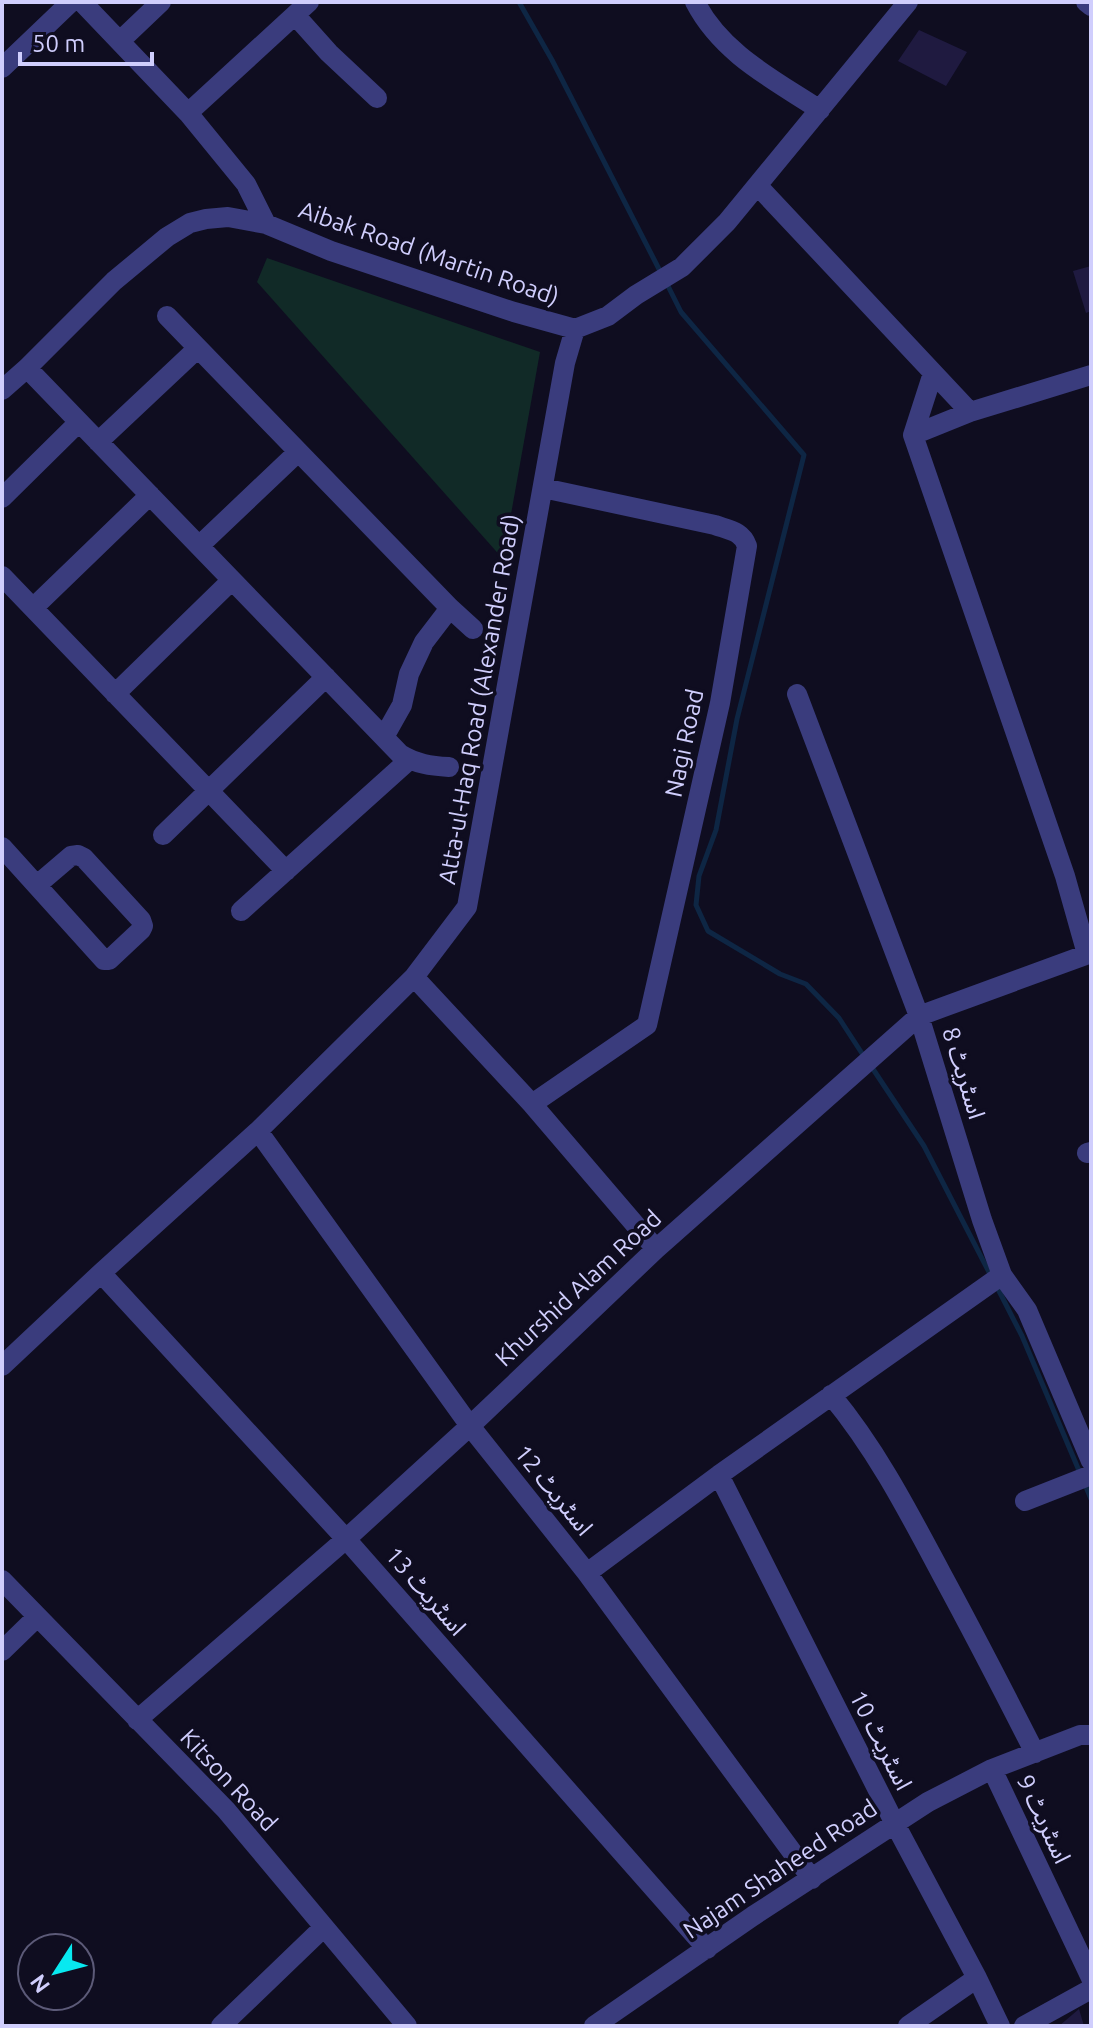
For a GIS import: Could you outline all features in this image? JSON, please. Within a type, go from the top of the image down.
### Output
[{"type":"street","points":[[2,68],[71,2]]},
{"type":"street","points":[[82,2],[188,113],[246,184],[266,224]]},
{"type":"street","points":[[120,41],[161,2]]},
{"type":"street","points":[[695,2],[705,21],[739,57],[820,110]]},
{"type":"street","name":"Aibak Road (Martin Road)","points":[[2,390],[114,281],[167,237],[190,223],[206,219],[228,217],[266,224],[359,260],[575,329],[608,316],[682,267],[727,222],[908,2]]},
{"type":"street","points":[[1086,2],[1091,6]]},
{"type":"street","points":[[188,113],[302,8],[329,53],[377,98]]},
{"type":"street","points":[[758,186],[970,412]]},
{"type":"street","points":[[167,316],[473,629]]},
{"type":"street","name":"Atta-ul-Haq Road (Alexander Road)","points":[[2,1366],[258,1131],[414,977],[467,907],[565,363],[575,329]]},
{"type":"street","points":[[98,442],[198,348]]},
{"type":"street","points":[[27,368],[384,737],[409,760],[429,766],[449,767]]},
{"type":"street","points":[[933,373],[913,435],[1089,953]]},
{"type":"street","points":[[913,435],[970,412],[1091,375]]},
{"type":"street","points":[[2,498],[79,422]]},
{"type":"street","points":[[199,546],[298,452]]},
{"type":"street","name":"Nagi Road","points":[[532,1104],[647,1025],[720,703],[747,546],[744,537],[737,532],[715,525],[543,488]]},
{"type":"street","points":[[33,608],[150,495]]},
{"type":"street","points":[[2,576],[286,871]]},
{"type":"street","points":[[115,694],[232,580]]},
{"type":"street","points":[[384,737],[402,705],[409,674],[424,642],[450,608]]},
{"type":"street","points":[[163,835],[326,677]]},
{"type":"street","name":"اسٹریٹ 8","points":[[797,694],[919,1016],[982,1220],[994,1280],[1027,1310],[1086,1474]]},
{"type":"street","points":[[241,911],[409,760]]},
{"type":"street","points":[[2,847],[104,960],[109,960],[143,926],[141,920],[78,855],[71,856],[37,885]]},
{"type":"street","name":"Khurshid Alam Road","points":[[137,1720],[346,1539],[656,1249],[919,1016],[1089,953]]},
{"type":"street","points":[[414,977],[532,1104],[656,1249]]},
{"type":"street","name":"اسٹریٹ 12","points":[[258,1131],[470,1426],[587,1573],[812,1879]]},
{"type":"street","name":"اسٹریٹ 13","points":[[101,1273],[346,1539],[707,1949]]},
{"type":"street","points":[[587,1573],[719,1475],[994,1280]]},
{"type":"street","points":[[831,1395],[879,1460],[1035,1753]]},
{"type":"street","points":[[1025,1501],[1086,1474]]},
{"type":"street","name":"اسٹریٹ 10","points":[[719,1475],[1000,2026]]},
{"type":"street","name":"Kitson Road","points":[[2,1580],[226,1810],[407,2026]]},
{"type":"street","points":[[2,1651],[37,1617]]},
{"type":"street","name":"Najam Shaheed Road","points":[[594,2026],[753,1916],[928,1802],[992,1769],[1080,1735],[1091,1735]]},
{"type":"street","name":"اسٹریٹ 9","points":[[992,1769],[1091,1978]]},
{"type":"street","points":[[221,2026],[324,1927]]},
{"type":"street","points":[[908,2026],[977,1978]]},
{"type":"street","points":[[1024,2026],[1091,1989]]},
{"type":"green space","points":[[267,258],[540,352],[503,559],[257,282]]},
{"type":"building","points":[[919,30],[967,52],[946,86],[898,61]]},
{"type":"building","points":[[1091,266],[1091,311],[1086,313],[1073,271]]},
{"type":"building","points":[[1079,2009],[1084,2026],[1059,2026]]},
{"type":"waterway","points":[[519,2],[661,273]]},
{"type":"waterway","points":[[666,282],[681,312],[804,455],[737,719],[716,830],[699,876],[696,905],[708,931],[780,974],[806,984],[839,1018],[865,1058]]},
{"type":"waterway","points":[[871,1066],[924,1146],[991,1276]]},
{"type":"waterway","points":[[996,1285],[1022,1336],[1080,1473]]},
{"type":"waterway","points":[[1084,1482],[1091,1499]]}]
